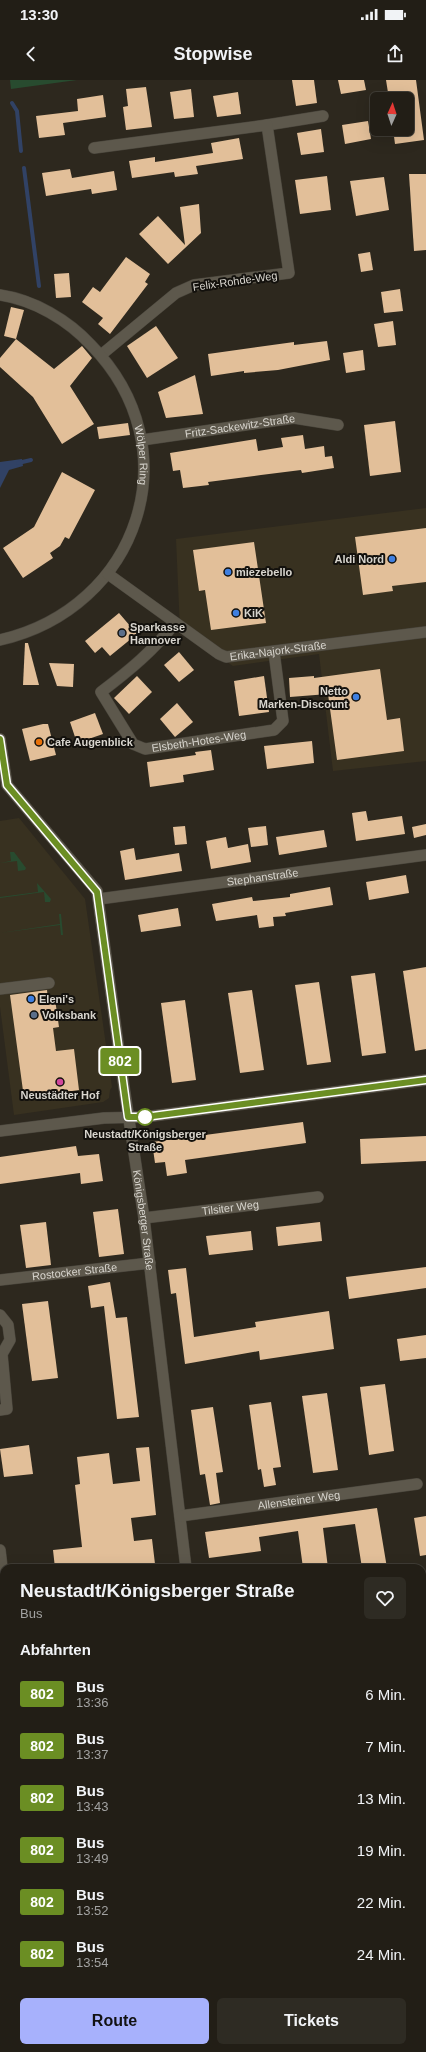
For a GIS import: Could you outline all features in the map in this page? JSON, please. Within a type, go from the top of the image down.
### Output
[{"type":"street","points":[[94,148],[323,116]]},
{"type":"street","name":"Felix-Rohde-Weg","points":[[101,355],[176,293],[194,285],[290,273],[267,125]]},
{"type":"street","name":"Wölper Ring","points":[[0,295],[33,305],[57,316],[81,334],[101,355],[119,378],[137,420],[142,440],[144,468],[143,493],[139,508],[129,537],[108,574],[66,612],[40,628],[0,640]]},
{"type":"street","name":"Fritz-Sackewitz-Straße","points":[[142,440],[294,418],[338,425]]},
{"type":"street","name":"Erika-Najork-Straße","points":[[108,574],[219,654],[226,657],[426,632]]},
{"type":"street","name":"Elsbeth-Hotes-Weg","points":[[175,623],[161,641],[138,665],[101,692],[133,744],[145,749],[274,730],[283,721],[274,652]]},
{"type":"street","name":"Königsberger Straße","points":[[0,744],[7,785],[93,886],[97,892],[99,900],[128,1117],[150,1262],[186,1564]]},
{"type":"street","name":"Stephanstraße","points":[[99,900],[426,855]]},
{"type":"street","points":[[0,989],[49,983]]},
{"type":"street","points":[[0,1132],[128,1117],[145,1117],[426,1080]]},
{"type":"street","name":"Tilsiter Weg","points":[[144,1218],[318,1197]]},
{"type":"street","name":"Rostocker Straße","points":[[0,1280],[150,1262]]},
{"type":"street","points":[[0,1315],[8,1324],[10,1340],[2,1354],[7,1409],[0,1410]]},
{"type":"street","name":"Allensteiner Weg","points":[[180,1516],[417,1484]]},
{"type":"street","points":[[0,1550],[2,1564]]},
{"type":"shaded area","points":[[426,508],[426,761],[333,771],[319,654],[233,666],[180,630],[176,539]]},
{"type":"shaded area","points":[[19,818],[85,899],[112,1087],[109,1098],[103,1102],[14,1115],[0,1007],[0,821]]},
{"type":"green space","points":[[10,80],[77,80],[11,89]]},
{"type":"green space","points":[[10,852],[14,852],[26,868],[25,870],[18,871],[17,861],[0,863],[11,861]]},
{"type":"green space","points":[[37,883],[51,899],[50,902],[45,902],[44,892],[0,898],[38,892]]},
{"type":"green space","points":[[59,914],[61,914],[63,935],[61,935],[60,925],[0,933],[60,924]]},
{"type":"water","points":[[22,459],[23,466],[9,470],[0,488],[0,462]]},
{"type":"building","points":[[292,80],[314,80],[317,103],[296,106]]},
{"type":"building","points":[[338,80],[364,80],[366,90],[341,94]]},
{"type":"building","points":[[386,80],[416,80],[424,140],[395,144],[394,136],[414,136],[414,92],[388,92]]},
{"type":"building","points":[[146,87],[152,127],[126,130],[123,107],[128,106],[126,89]]},
{"type":"building","points":[[191,89],[194,117],[174,119],[170,92]]},
{"type":"building","points":[[238,92],[241,114],[217,117],[213,96]]},
{"type":"building","points":[[103,95],[106,117],[63,123],[65,135],[39,138],[36,116],[78,111],[77,99]]},
{"type":"building","points":[[368,121],[371,139],[345,144],[342,125]]},
{"type":"building","points":[[321,129],[324,152],[301,155],[297,133]]},
{"type":"building","points":[[239,138],[243,159],[196,166],[198,174],[175,177],[174,172],[132,178],[129,161],[155,157],[155,162],[213,153],[211,143]]},
{"type":"building","points":[[70,169],[72,178],[114,171],[117,190],[92,194],[91,189],[46,196],[42,173]]},
{"type":"building","points":[[409,174],[426,174],[426,250],[414,251]]},
{"type":"building","points":[[327,176],[331,210],[300,214],[295,180]]},
{"type":"building","points":[[384,177],[389,210],[356,216],[350,181]]},
{"type":"building","points":[[199,204],[201,233],[168,264],[139,234],[158,216],[185,245],[180,207]]},
{"type":"building","points":[[370,252],[373,270],[361,272],[358,254]]},
{"type":"building","points":[[126,257],[150,274],[145,282],[148,284],[110,334],[98,324],[103,318],[82,302],[93,287],[100,292]]},
{"type":"building","points":[[69,273],[71,297],[56,298],[54,274]]},
{"type":"building","points":[[400,289],[403,311],[384,313],[381,292]]},
{"type":"building","points":[[11,307],[24,310],[16,339],[4,336]]},
{"type":"building","points":[[393,321],[396,345],[378,347],[374,324]]},
{"type":"building","points":[[156,326],[178,358],[147,378],[127,346]]},
{"type":"building","points":[[16,339],[54,369],[82,346],[92,358],[70,386],[94,424],[62,444],[33,397],[0,367],[0,358]]},
{"type":"building","points":[[327,341],[330,360],[278,370],[244,373],[244,371],[211,376],[208,354],[294,342],[294,345]]},
{"type":"building","points":[[363,350],[365,370],[346,373],[343,353]]},
{"type":"building","points":[[195,375],[203,414],[166,418],[158,392]]},
{"type":"building","points":[[395,421],[401,472],[370,476],[364,425]]},
{"type":"building","points":[[128,423],[130,435],[99,439],[97,427]]},
{"type":"building","points":[[303,435],[305,449],[324,446],[325,457],[332,456],[334,468],[302,473],[301,470],[208,482],[209,485],[183,488],[180,470],[173,471],[170,453],[256,439],[258,451],[283,447],[281,438]]},
{"type":"building","points":[[62,472],[95,490],[69,539],[65,537],[60,546],[50,553],[53,558],[23,578],[3,548],[34,527]]},
{"type":"building","name":"Aldi Nord","points":[[426,528],[426,582],[392,586],[393,591],[363,595],[355,537]]},
{"type":"building","points":[[254,542],[266,623],[211,630],[205,590],[199,591],[193,550]]},
{"type":"building","points":[[119,613],[137,634],[110,656],[102,647],[95,653],[85,641]]},
{"type":"building","points":[[25,643],[28,643],[39,685],[23,685]]},
{"type":"building","points":[[179,652],[194,670],[179,682],[164,665]]},
{"type":"building","points":[[49,663],[74,664],[73,687],[57,686]]},
{"type":"building","name":"Netto Marken-Discount","points":[[380,669],[387,720],[400,718],[404,751],[337,760],[328,694],[290,697],[289,678],[314,676],[314,678]]},
{"type":"building","points":[[137,676],[152,692],[129,714],[114,698]]},
{"type":"building","points":[[264,676],[269,712],[239,716],[234,681]]},
{"type":"building","points":[[177,703],[193,722],[175,737],[160,719]]},
{"type":"building","points":[[95,713],[103,734],[77,743],[70,722]]},
{"type":"building","name":"Cafe Augenblick","points":[[48,724],[56,755],[30,761],[22,729]]},
{"type":"building","points":[[312,741],[314,763],[267,769],[264,746]]},
{"type":"building","points":[[211,750],[214,770],[183,775],[184,782],[150,787],[147,762],[196,755],[195,752]]},
{"type":"building","points":[[366,811],[368,821],[402,816],[405,834],[356,841],[352,813]]},
{"type":"building","points":[[426,824],[426,835],[414,838],[412,827]]},
{"type":"building","points":[[185,826],[187,844],[175,845],[173,827]]},
{"type":"building","points":[[266,826],[268,845],[251,847],[248,828]]},
{"type":"building","points":[[324,830],[327,847],[279,855],[276,837]]},
{"type":"building","points":[[226,837],[228,848],[248,844],[251,862],[211,869],[206,841]]},
{"type":"building","points":[[134,848],[136,860],[179,853],[182,871],[125,880],[120,851]]},
{"type":"building","points":[[406,875],[409,893],[369,900],[366,882]]},
{"type":"building","points":[[330,887],[333,905],[285,913],[286,916],[273,917],[274,926],[259,928],[257,915],[216,921],[212,904],[252,897],[253,901],[290,897],[290,894]]},
{"type":"building","points":[[178,908],[181,926],[141,932],[138,915]]},
{"type":"building","points":[[426,967],[426,1049],[415,1051],[403,971]]},
{"type":"building","points":[[375,973],[386,1053],[362,1056],[351,976]]},
{"type":"building","points":[[319,982],[331,1062],[307,1065],[295,985]]},
{"type":"building","points":[[47,990],[48,1000],[55,999],[59,1027],[53,1028],[56,1051],[74,1049],[79,1090],[24,1098],[10,995]]},
{"type":"building","points":[[252,990],[264,1070],[240,1073],[228,993]]},
{"type":"building","points":[[185,1000],[196,1080],[172,1083],[161,1003]]},
{"type":"building","points":[[303,1122],[306,1143],[185,1160],[187,1173],[167,1176],[165,1162],[155,1163],[152,1142]]},
{"type":"building","points":[[426,1136],[426,1161],[361,1164],[360,1139]]},
{"type":"building","points":[[76,1146],[78,1156],[99,1154],[103,1181],[81,1184],[80,1173],[0,1184],[0,1157]]},
{"type":"building","points":[[118,1209],[124,1254],[99,1257],[93,1212]]},
{"type":"building","points":[[46,1222],[51,1265],[26,1268],[20,1225]]},
{"type":"building","points":[[320,1222],[322,1241],[278,1246],[276,1227]]},
{"type":"building","points":[[251,1231],[253,1250],[209,1255],[206,1236]]},
{"type":"building","points":[[426,1267],[426,1288],[349,1299],[346,1277]]},
{"type":"building","points":[[186,1268],[194,1337],[256,1327],[255,1322],[329,1311],[334,1349],[260,1360],[259,1351],[185,1364],[176,1293],[171,1294],[168,1270]]},
{"type":"building","points":[[110,1282],[116,1318],[127,1317],[139,1417],[117,1419],[104,1306],[91,1308],[88,1286]]},
{"type":"building","points":[[48,1301],[58,1378],[32,1381],[22,1304]]},
{"type":"building","points":[[426,1335],[426,1358],[400,1361],[397,1339]]},
{"type":"building","points":[[385,1384],[394,1451],[369,1455],[360,1387]]},
{"type":"building","points":[[327,1393],[338,1470],[313,1473],[302,1396]]},
{"type":"building","points":[[271,1402],[281,1467],[273,1468],[276,1485],[264,1487],[261,1469],[258,1470],[249,1405]]},
{"type":"building","points":[[213,1407],[223,1472],[216,1473],[220,1503],[210,1505],[205,1474],[200,1475],[191,1410]]},
{"type":"building","points":[[29,1445],[33,1474],[4,1477],[0,1449]]},
{"type":"building","points":[[149,1447],[156,1515],[131,1518],[134,1541],[152,1539],[155,1564],[55,1564],[53,1550],[82,1547],[75,1485],[80,1484],[77,1457],[109,1453],[113,1484],[140,1481],[136,1448]]},
{"type":"building","points":[[377,1508],[386,1564],[361,1564],[355,1524],[323,1528],[328,1564],[302,1564],[298,1531],[259,1537],[261,1551],[209,1558],[205,1532]]},
{"type":"building","points":[[426,1516],[426,1555],[420,1556],[414,1518]]},
{"type":"waterway","points":[[12,103],[17,111],[21,151]]},
{"type":"waterway","points":[[24,168],[39,286]]},
{"type":"waterway","points":[[18,463],[31,460]]},
{"type":"bus line","name":"802","points":[[0,739],[7,785],[97,892],[128,1117],[145,1117],[426,1080]]},
{"type":"place","name":"Aldi Nord","points":[[392,559]]},
{"type":"place","name":"miezebello","points":[[228,572]]},
{"type":"place","name":"KiK","points":[[236,613]]},
{"type":"place","name":"Sparkasse Hannover","points":[[122,633]]},
{"type":"place","name":"Netto Marken-Discount","points":[[356,697]]},
{"type":"place","name":"Cafe Augenblick","points":[[39,742]]},
{"type":"place","name":"Eleni's","points":[[31,999]]},
{"type":"place","name":"Volksbank","points":[[34,1015]]},
{"type":"place","name":"Neustädter Hof","points":[[60,1082]]},
{"type":"place","name":"Neustadt/Königsberger Straße","points":[[145,1117]]}]
